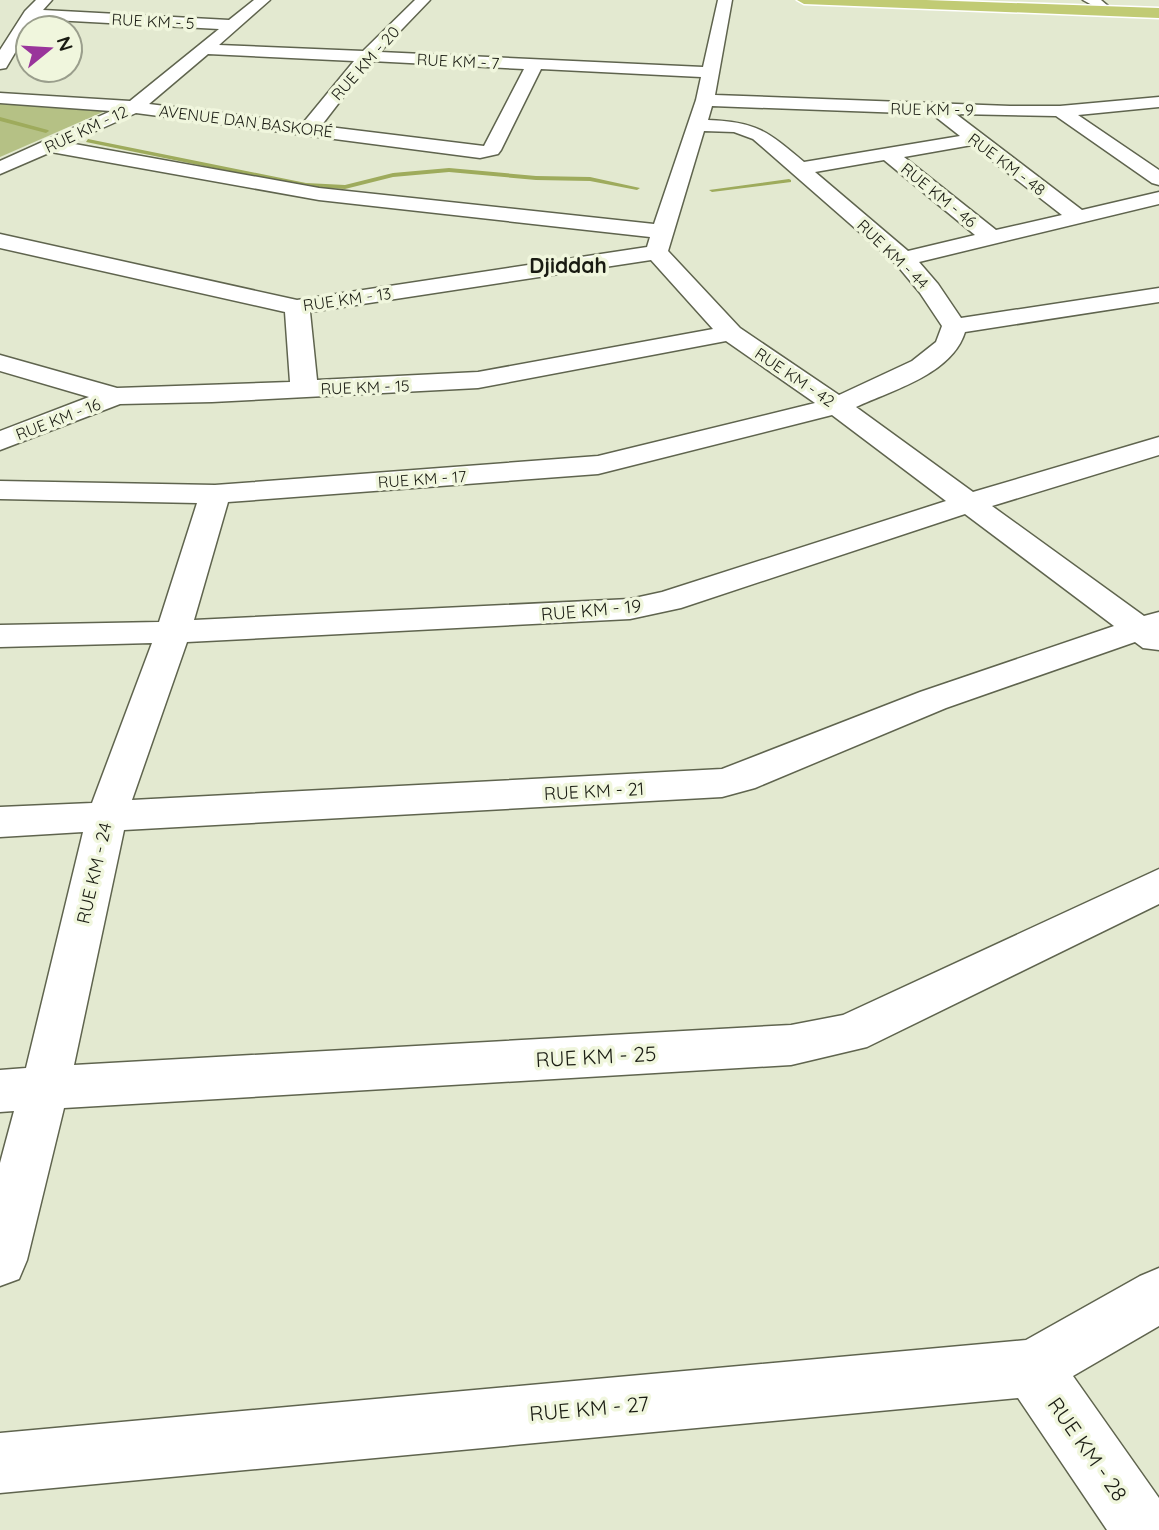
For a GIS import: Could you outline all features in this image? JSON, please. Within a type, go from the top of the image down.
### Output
[{"type":"main road","points":[[804,0],[1159,13]]},
{"type":"main road","points":[[938,0],[1159,7]]},
{"type":"street","points":[[31,14],[45,0]]},
{"type":"street","name":"RUE KM - 12","points":[[0,168],[134,107],[263,0]]},
{"type":"street","name":"RUE KM - 20","points":[[309,128],[366,56],[423,0]]},
{"type":"street","points":[[51,146],[319,194],[659,242],[705,100],[725,0]]},
{"type":"street","name":"RUE KM - 5","points":[[84,18],[235,25]]},
{"type":"street","points":[[0,64],[14,41]]},
{"type":"street","name":"RUE KM - 7","points":[[206,49],[710,72]]},
{"type":"street","name":"AVENUE DAN BASKORÉ","points":[[0,98],[134,107],[480,152],[491,150],[535,64]]},
{"type":"street","name":"RUE KM - 9","points":[[705,100],[1060,111],[1159,102]]},
{"type":"street","name":"RUE KM - 48","points":[[937,109],[1078,217]]},
{"type":"street","points":[[1060,111],[1159,179]]},
{"type":"street","name":"RUE KM - 44","points":[[698,125],[736,127],[760,135],[904,260],[930,289],[954,326]]},
{"type":"street","points":[[800,169],[973,139]]},
{"type":"street","name":"RUE KM - 46","points":[[887,153],[991,237]]},
{"type":"street","points":[[904,260],[1159,198]]},
{"type":"street","name":"RUE KM - 13","points":[[0,241],[297,307],[659,242]]},
{"type":"street","name":"RUE KM - 42","points":[[659,242],[731,333],[1153,632]]},
{"type":"street","points":[[837,406],[921,367],[948,345],[954,326],[1159,295]]},
{"type":"street","points":[[297,307],[304,389]]},
{"type":"street","name":"RUE KM - 15","points":[[0,363],[116,396],[439,384],[498,378],[731,333]]},
{"type":"street","name":"RUE KM - 16","points":[[0,442],[116,396]]},
{"type":"street","name":"RUE KM - 17","points":[[0,490],[215,494],[598,465],[837,406]]},
{"type":"street","name":"RUE KM - 19","points":[[0,636],[173,632],[630,609],[669,601],[969,503],[1159,446]]},
{"type":"street","name":"RUE KM - 24","points":[[0,1260],[45,1088],[107,816],[173,632],[215,494]]},
{"type":"street","name":"RUE KM - 21","points":[[0,822],[722,783],[741,778],[933,701],[1153,632]]},
{"type":"street","name":"RUE KM - 25","points":[[0,1091],[791,1045],[821,1040],[850,1033],[1159,885]]},
{"type":"street","name":"RUE KM - 27","points":[[0,1463],[1032,1368],[1159,1295]]},
{"type":"street","name":"RUE KM - 28","points":[[1032,1368],[1144,1530]]},
{"type":"green space","points":[[0,99],[112,108],[0,157]]},
{"type":"waterway","points":[[0,119],[46,131]]},
{"type":"waterway","points":[[88,141],[306,185],[345,187],[393,175],[449,170],[536,178],[590,179],[637,188]]},
{"type":"waterway","points":[[712,190],[789,181]]},
{"type":"district","name":"Djiddah","points":[[568,265]]}]
